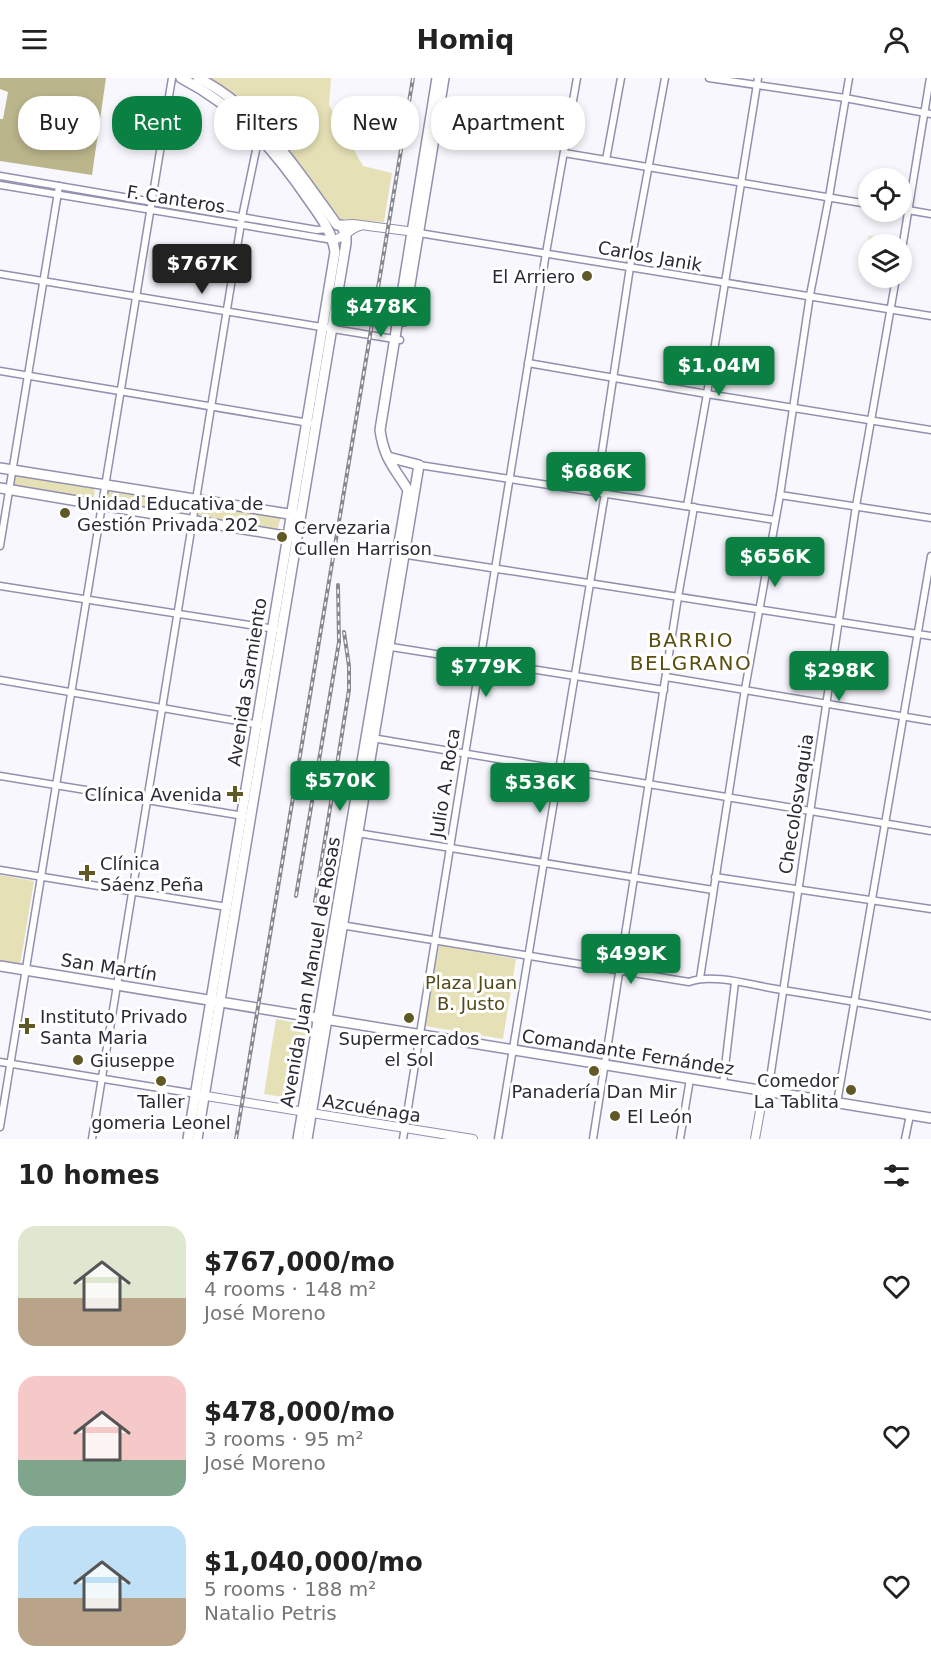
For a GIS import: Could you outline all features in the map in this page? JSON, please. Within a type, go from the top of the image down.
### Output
[{"type":"main road","points":[[181,78],[214,97]]},
{"type":"main road","points":[[198,78],[224,96]]},
{"type":"main road","points":[[416,232],[437,78]]},
{"type":"main road","points":[[411,486],[396,475],[382,445],[380,430],[444,78]]},
{"type":"main road","points":[[280,150],[290,160],[336,226],[346,235],[327,329]]},
{"type":"main road","points":[[327,329],[336,226]]},
{"type":"main road","name":"Avenida Sarmiento","points":[[188,1139],[200,1095],[327,329]]},
{"type":"main road","points":[[388,457],[419,465]]},
{"type":"main road","points":[[396,475],[397,468],[402,461]]},
{"type":"main road","name":"Avenida Juan Manuel de Rosas","points":[[298,1139],[307,1112],[323,1018],[400,554],[408,490],[419,465]]},
{"type":"main road","points":[[0,468],[296,515]]},
{"type":"main road","points":[[4,489],[292,537]]},
{"type":"main road","name":"San Martín","points":[[0,966],[323,1018]]},
{"type":"main road","name":"Comandante Fernández","points":[[323,1018],[931,1118]]},
{"type":"main road","name":"Avenida Sarmiento","points":[[197,1139],[200,1095]]},
{"type":"main road","name":"Avenida Juan Manuel de Rosas","points":[[307,1112],[307,1139]]},
{"type":"street","points":[[0,1127],[172,78]]},
{"type":"street","name":"Julio A. Roca","points":[[403,1139],[546,253],[577,78]]},
{"type":"street","points":[[606,160],[621,78]]},
{"type":"street","points":[[596,491],[630,267],[665,78]]},
{"type":"street","points":[[709,78],[757,82],[928,114]]},
{"type":"street","points":[[700,978],[745,689],[780,495],[810,296],[849,78]]},
{"type":"street","points":[[912,181],[928,114],[930,78]]},
{"type":"street","points":[[593,1139],[757,82]]},
{"type":"street","points":[[92,1139],[149,800],[242,217],[258,150]]},
{"type":"street","points":[[564,153],[858,202]]},
{"type":"street","name":"F. Canteros","points":[[0,176],[317,230],[336,226]]},
{"type":"street","name":"F. Canteros","points":[[0,185],[333,240]]},
{"type":"street","points":[[0,546],[4,489],[12,471],[59,186]]},
{"type":"street","points":[[912,211],[931,214]]},
{"type":"street","name":"Carlos Janik","points":[[336,226],[353,224],[416,232],[931,316]]},
{"type":"street","points":[[333,240],[346,235],[354,228],[364,226]]},
{"type":"street","points":[[0,274],[398,340]]},
{"type":"street","name":"Checolosvaquia","points":[[768,1092],[856,506],[894,288]]},
{"type":"street","points":[[528,363],[931,430]]},
{"type":"street","points":[[0,371],[311,423]]},
{"type":"street","points":[[419,465],[775,520]]},
{"type":"street","points":[[498,1139],[605,493]]},
{"type":"street","points":[[780,495],[931,518]]},
{"type":"street","points":[[400,554],[931,636]]},
{"type":"street","points":[[837,1103],[931,556]]},
{"type":"street","points":[[0,586],[277,629]]},
{"type":"street","points":[[385,646],[664,690]]},
{"type":"street","points":[[666,676],[931,721]]},
{"type":"street","points":[[0,681],[261,725]]},
{"type":"street","points":[[370,738],[931,831]]},
{"type":"street","points":[[0,776],[246,816]]},
{"type":"street","points":[[354,832],[713,890]]},
{"type":"street","points":[[0,870],[231,907]]},
{"type":"street","points":[[715,877],[931,909]]},
{"type":"street","points":[[338,925],[689,982],[700,978],[735,982],[931,1016]]},
{"type":"street","points":[[723,1084],[735,982]]},
{"type":"street","points":[[0,1062],[200,1095]]},
{"type":"street","points":[[680,1139],[690,1079]]},
{"type":"street","points":[[755,1139],[762,1100],[768,1092]]},
{"type":"street","name":"Azcuénaga","points":[[200,1095],[473,1139]]},
{"type":"street","points":[[905,1139],[909,1115]]},
{"type":"green space","points":[[211,78],[331,78],[329,105],[331,109],[331,150],[354,150],[363,166],[392,173],[384,222],[339,219],[332,213],[306,172],[288,150],[319,150],[319,96],[235,96]]},
{"type":"green space","points":[[68,191],[139,203],[139,205],[68,193]]},
{"type":"green space","points":[[16,473],[93,485],[95,494],[92,499],[14,487]]},
{"type":"green space","points":[[111,488],[186,501],[187,512],[183,515],[108,503],[105,500],[107,490]]},
{"type":"green space","points":[[203,503],[281,517],[277,530],[201,518],[198,514],[198,506]]},
{"type":"green space","points":[[0,875],[34,881],[20,965],[0,962]]},
{"type":"green space","name":"Plaza Juan B. Justo","points":[[439,945],[516,959],[503,1039],[425,1026]]},
{"type":"green space","points":[[276,1019],[307,1025],[295,1099],[264,1094]]},
{"type":"shaded area","points":[[0,78],[106,78],[100,120],[100,96],[18,96],[18,150],[96,150],[92,175],[0,161],[0,119],[3,119],[8,92],[0,89]]},
{"type":"railway","points":[[236,1139],[413,78]]},
{"type":"railway","points":[[296,896],[339,642],[338,585]]},
{"type":"railway","points":[[315,902],[349,690],[349,666],[344,632]]},
{"type":"place","name":"El Arriero","points":[[587,276]]},
{"type":"place","name":"Unidad Educativa de Gestión Privada 202","points":[[65,513]]},
{"type":"place","name":"Cervezaria Cullen Harrison","points":[[282,537]]},
{"type":"place","name":"Clínica Avenida","points":[[235,794]]},
{"type":"place","name":"Clínica Sáenz Peña","points":[[87,873]]},
{"type":"place","name":"Supermercados el Sol","points":[[409,1018]]},
{"type":"place","name":"Instituto Privado Santa Maria","points":[[27,1026]]},
{"type":"place","name":"Giuseppe","points":[[78,1060]]},
{"type":"place","name":"Panadería Dan Mir","points":[[594,1071]]},
{"type":"place","name":"Taller gomeria Leonel","points":[[161,1081]]},
{"type":"place","name":"Comedor La Tablita","points":[[851,1090]]},
{"type":"place","name":"El León","points":[[615,1116]]},
{"type":"district","name":"BARRIO BELGRANO","points":[[691,652]]}]
